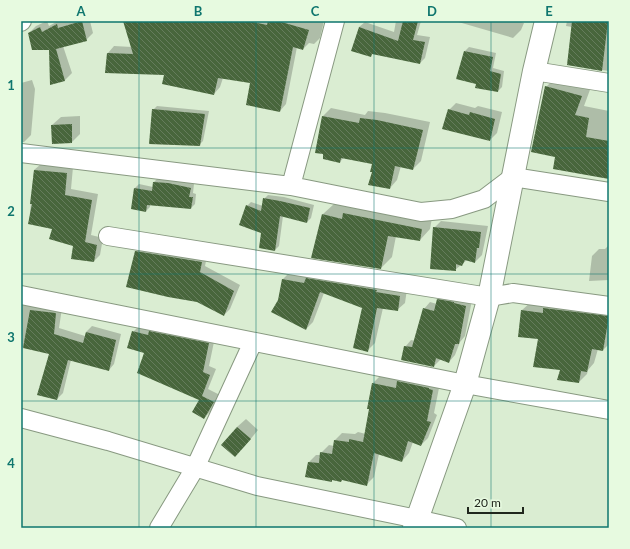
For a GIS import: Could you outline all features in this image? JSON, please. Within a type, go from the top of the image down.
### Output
[{"type":"street","points":[[291,186],[335,21]]},
{"type":"street","points":[[416,523],[466,384],[489,297],[534,71],[546,21]]},
{"type":"street","points":[[534,71],[609,83]]},
{"type":"street","points":[[21,153],[291,186],[421,212],[452,209],[484,199],[513,177],[609,192]]},
{"type":"street","points":[[108,236],[489,297],[513,294],[609,306]]},
{"type":"street","points":[[21,295],[466,384],[609,410]]},
{"type":"street","points":[[159,528],[195,468],[252,342]]},
{"type":"street","points":[[21,418],[108,441],[257,486],[416,523],[457,528]]},
{"type":"building","points":[[82,21],[87,41],[56,49],[65,81],[50,85],[49,50],[32,50],[28,33],[40,27],[42,32],[57,24],[58,28]]},
{"type":"building","points":[[123,21],[248,21],[267,25],[268,21],[278,21],[309,30],[303,50],[293,47],[280,112],[246,105],[250,83],[218,78],[214,95],[162,84],[164,75],[105,73],[107,53],[133,54]]},
{"type":"building","points":[[403,21],[418,21],[413,40],[425,42],[420,64],[372,54],[371,57],[351,51],[359,27],[398,41]]},
{"type":"building","points":[[572,21],[608,21],[602,71],[567,65]]},
{"type":"building","points":[[464,51],[493,57],[490,71],[501,74],[498,92],[475,88],[476,84],[456,79]]},
{"type":"building","points":[[545,86],[582,96],[575,115],[589,118],[586,137],[609,141],[609,179],[553,169],[555,157],[531,152]]},
{"type":"building","points":[[152,109],[205,114],[200,146],[149,144]]},
{"type":"building","points":[[448,109],[469,115],[470,112],[495,119],[490,141],[442,129]]},
{"type":"building","points":[[322,116],[359,123],[360,118],[377,120],[423,130],[413,170],[395,166],[390,189],[368,185],[372,172],[370,172],[372,164],[341,158],[340,163],[323,159],[323,154],[315,153]]},
{"type":"building","points":[[72,124],[72,143],[52,144],[51,125]]},
{"type":"building","points":[[34,170],[67,173],[65,195],[92,200],[85,242],[97,245],[94,262],[71,259],[73,246],[49,239],[52,229],[28,224],[32,204],[30,204]]},
{"type":"building","points":[[153,182],[168,183],[191,188],[189,197],[193,197],[191,209],[147,205],[146,212],[131,209],[134,188],[152,191]]},
{"type":"building","points":[[263,198],[310,208],[307,223],[280,216],[275,251],[259,248],[261,233],[239,225],[246,205],[261,211]]},
{"type":"building","points":[[343,213],[422,229],[420,241],[388,236],[381,269],[311,258],[322,214],[342,219]]},
{"type":"building","points":[[433,227],[481,232],[475,263],[465,260],[462,266],[456,264],[456,271],[430,269]]},
{"type":"building","points":[[135,251],[202,262],[200,272],[234,291],[224,316],[197,302],[126,287]]},
{"type":"building","points":[[306,278],[377,290],[376,292],[400,296],[398,311],[377,308],[368,352],[353,348],[362,308],[320,292],[306,330],[271,312],[278,300],[282,279],[304,283]]},
{"type":"building","points":[[437,299],[466,306],[459,344],[455,344],[449,363],[436,358],[434,367],[401,360],[404,346],[412,347],[423,308],[434,311]]},
{"type":"building","points":[[543,308],[609,316],[603,351],[592,349],[587,372],[581,371],[579,383],[557,380],[560,370],[533,367],[538,339],[518,337],[521,310],[543,313]]},
{"type":"building","points":[[30,310],[56,313],[54,334],[83,343],[86,332],[116,340],[109,371],[68,360],[57,400],[37,395],[49,354],[23,348]]},
{"type":"building","points":[[132,331],[148,335],[149,331],[209,343],[203,372],[210,375],[202,396],[214,402],[204,419],[192,412],[199,400],[137,373],[144,353],[127,348]]},
{"type":"building","points":[[397,381],[433,390],[427,421],[431,422],[421,446],[408,441],[402,462],[374,453],[367,486],[342,480],[341,482],[332,480],[332,482],[305,477],[308,462],[319,463],[320,452],[332,454],[334,440],[349,442],[349,439],[363,442],[372,383],[396,388]]},
{"type":"building","points":[[237,427],[251,439],[235,457],[221,445]]}]
